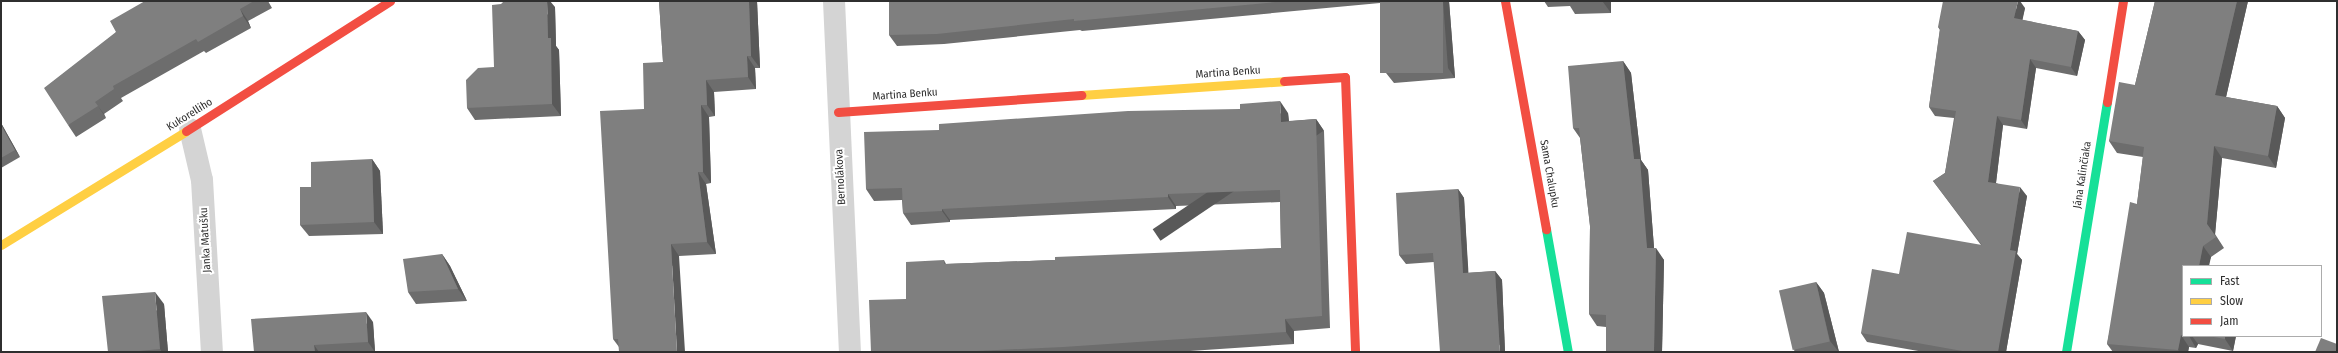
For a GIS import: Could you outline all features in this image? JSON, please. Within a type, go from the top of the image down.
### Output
[{"type":"street","name":"Kukorelliho","points":[[1,245],[190,129],[390,1]]},
{"type":"street","name":"Bernolákova","points":[[834,1],[850,352]]},
{"type":"street","name":"Sama Chalupku","points":[[1505,1],[1568,352]]},
{"type":"street","name":"Jána Kalinčiaka","points":[[2066,352],[2123,1]]},
{"type":"street","name":"Martina Benku","points":[[838,112],[1345,77],[1355,352]]},
{"type":"street","name":"Janka Matušku","points":[[190,129],[202,180],[212,352]]},
{"type":"building","points":[[145,1],[254,1],[240,9],[243,16],[198,42],[196,39],[113,86],[114,89],[95,102],[98,106],[68,125],[44,88],[116,32],[110,21]]},
{"type":"building","points":[[504,1],[547,1],[548,38],[551,38],[552,104],[467,108],[466,80],[478,68],[494,67],[492,5],[501,4]]},
{"type":"building","points":[[659,1],[749,1],[751,56],[747,56],[748,77],[706,80],[707,105],[701,105],[703,172],[698,172],[707,242],[671,244],[677,352],[619,352],[618,339],[613,339],[600,111],[644,109],[643,63],[663,62]]},
{"type":"building","points":[[889,1],[1287,1],[1074,21],[1074,19],[937,34],[889,35]]},
{"type":"building","points":[[1380,1],[1443,1],[1443,73],[1380,73]]},
{"type":"building","points":[[1603,1],[1603,2],[1567,2]]},
{"type":"building","points":[[1943,1],[2018,1],[2014,18],[2078,31],[2071,67],[2030,59],[2021,120],[1997,116],[1988,182],[2020,187],[2010,250],[2016,251],[1998,352],[1968,352],[1861,333],[1872,269],[1899,274],[1907,232],[1982,245],[1933,181],[1945,173],[1956,111],[1929,107],[1940,28],[1938,27]]},
{"type":"building","points":[[2155,1],[2237,1],[2215,95],[2277,106],[2268,156],[2214,146],[2207,224],[2216,237],[2203,246],[2199,265],[2182,265],[2182,336],[2178,350],[2107,344],[2130,202],[2137,204],[2144,147],[2109,141],[2119,82],[2135,85]]},
{"type":"building","points":[[1623,61],[1634,159],[1640,159],[1647,248],[1656,248],[1654,352],[1606,352],[1606,315],[1589,314],[1590,226],[1579,128],[1573,128],[1568,66]]},
{"type":"building","points":[[1280,101],[1281,122],[1316,119],[1322,316],[1285,319],[1286,332],[1063,347],[956,352],[871,352],[869,300],[906,299],[906,262],[944,260],[944,264],[1055,260],[1055,257],[1281,248],[1280,190],[1168,194],[1168,197],[942,209],[942,211],[903,213],[902,188],[866,189],[864,132],[939,130],[939,124],[1128,111],[1240,109],[1240,104]]},
{"type":"building","points":[[1,125],[15,150],[1,158]]},
{"type":"building","points":[[372,159],[374,222],[300,225],[300,187],[311,187],[311,162]]},
{"type":"building","points":[[1458,189],[1463,273],[1495,271],[1500,352],[1440,352],[1433,253],[1399,255],[1396,193]]},
{"type":"building","points":[[442,254],[458,289],[408,292],[403,259]]},
{"type":"building","points":[[1816,282],[1830,341],[1793,350],[1779,291]]},
{"type":"building","points":[[155,292],[160,349],[139,351],[140,352],[108,352],[102,296]]},
{"type":"building","points":[[366,312],[368,342],[314,345],[315,352],[254,352],[251,319]]},
{"type":"building","points":[[2214,337],[2225,337],[2225,339]]},
{"type":"building","points":[[2321,338],[2337,344],[2337,352],[2315,352]]},
{"type":"traffic: fast","points":[[2066,352],[2107,102]]},
{"type":"traffic: fast","points":[[1546,229],[1568,352]]},
{"type":"traffic: slow","points":[[1081,95],[1284,81]]},
{"type":"traffic: slow","points":[[1,245],[186,131]]},
{"type":"traffic: jam","points":[[186,131],[390,1]]},
{"type":"traffic: jam","points":[[1505,1],[1546,229]]},
{"type":"traffic: jam","points":[[2107,102],[2123,1]]},
{"type":"traffic: jam","points":[[1284,81],[1345,77],[1355,352]]},
{"type":"traffic: jam","points":[[838,112],[1081,95]]}]
